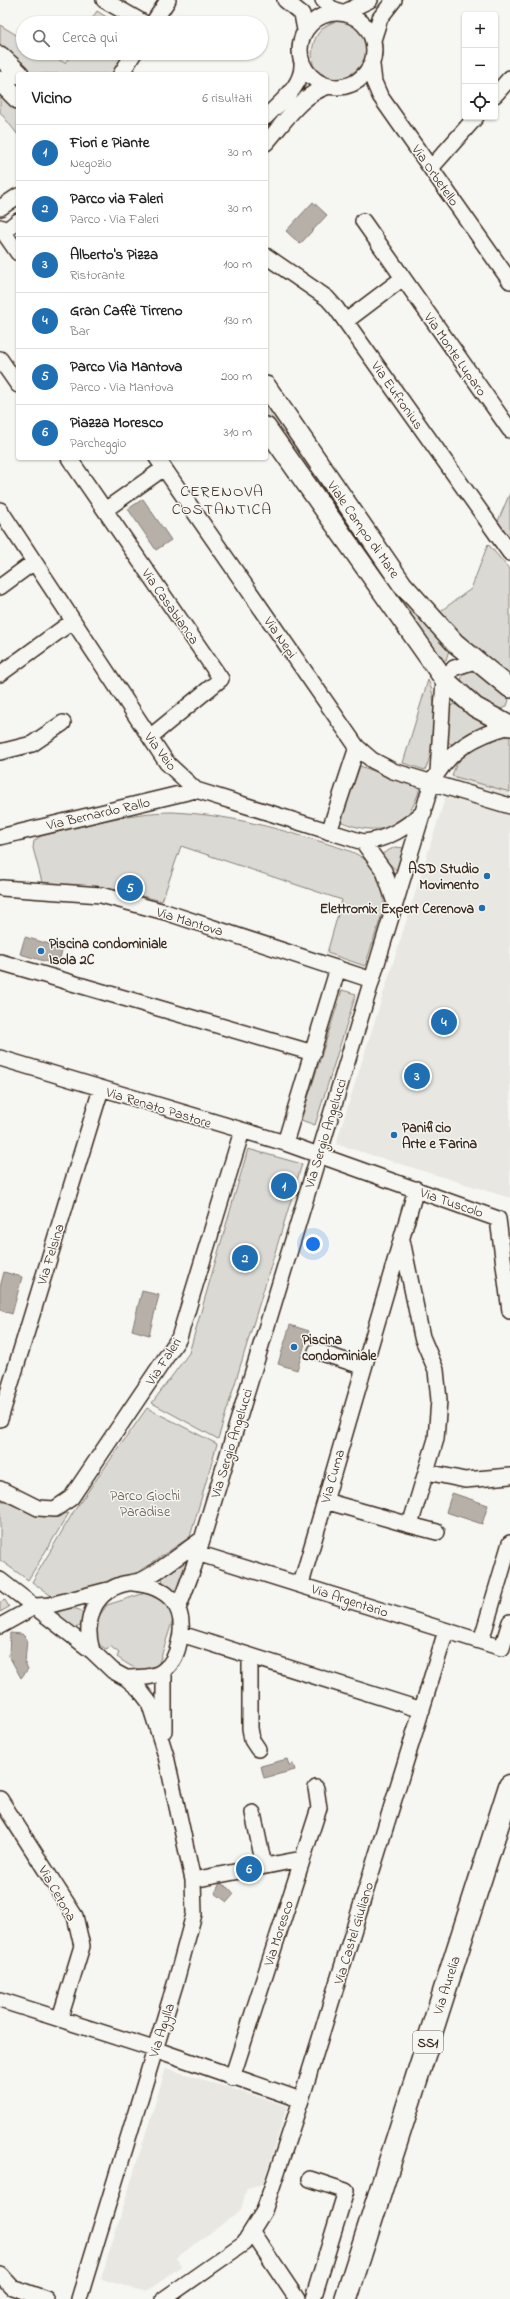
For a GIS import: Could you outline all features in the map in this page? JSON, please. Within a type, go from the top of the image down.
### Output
[{"type":"main road","name":"Via Aurelia","points":[[346,2299],[510,1786]]},
{"type":"street","points":[[104,0],[132,16]]},
{"type":"street","points":[[158,16],[168,0]]},
{"type":"street","points":[[285,0],[302,14],[306,30]]},
{"type":"street","points":[[302,64],[314,80],[329,86],[343,87],[361,79],[372,64],[374,55],[373,40],[368,28],[361,21],[331,8],[323,0]]},
{"type":"street","points":[[268,115],[296,85],[301,76],[301,45],[306,30],[316,19],[324,14],[342,13],[370,0]]},
{"type":"street","points":[[373,40],[380,18],[394,0]]},
{"type":"street","points":[[122,72],[130,60]]},
{"type":"street","name":"Via Orbetello","points":[[372,64],[374,82],[380,96],[510,281]]},
{"type":"street","points":[[6,68],[16,94]]},
{"type":"street","points":[[498,92],[510,78]]},
{"type":"street","points":[[350,85],[363,88],[380,96]]},
{"type":"street","points":[[268,141],[306,98],[317,90],[329,86]]},
{"type":"street","points":[[431,168],[473,120]]},
{"type":"street","points":[[0,208],[16,197]]},
{"type":"street","name":"Via Monte Luparo","points":[[363,221],[510,430]]},
{"type":"street","points":[[16,222],[2,230],[16,250]]},
{"type":"street","name":"Via Eufronius","points":[[268,257],[327,298],[346,321],[510,553]]},
{"type":"street","points":[[346,321],[403,278]]},
{"type":"street","points":[[0,359],[16,382]]},
{"type":"street","name":"Viale Campo di Mare","points":[[268,389],[402,584],[441,630],[475,661],[509,686]]},
{"type":"street","name":"Viale Campo di Mare","points":[[268,430],[444,679],[474,707],[510,726]]},
{"type":"street","name":"Via Casabianca","points":[[70,460],[221,679],[150,737]]},
{"type":"street","points":[[105,510],[160,463]]},
{"type":"street","name":"Via Nepi","points":[[160,463],[357,747],[372,760],[393,771],[435,777],[510,806]]},
{"type":"street","name":"Via Veio","points":[[0,510],[167,763],[196,790],[363,842]]},
{"type":"street","points":[[0,587],[34,562]]},
{"type":"street","points":[[0,674],[73,621]]},
{"type":"street","points":[[435,777],[444,679],[454,668],[475,661]]},
{"type":"street","points":[[0,752],[32,744],[62,722]]},
{"type":"street","points":[[435,777],[449,758],[468,742],[482,735],[510,726]]},
{"type":"street","points":[[329,832],[357,747]]},
{"type":"street","name":"Via Sergio Angelucci","points":[[178,1609],[199,1547],[318,1154],[435,777]]},
{"type":"street","name":"Via Bernardo Rallo","points":[[0,837],[196,790]]},
{"type":"street","points":[[395,903],[384,871],[363,842],[372,841],[399,831],[424,811]]},
{"type":"street","name":"Via Mantova","points":[[1,887],[101,896],[165,912],[372,980]]},
{"type":"street","points":[[0,962],[313,1053]]},
{"type":"street","points":[[285,1143],[338,968]]},
{"type":"street","name":"Via Renato Pastore","points":[[0,1058],[318,1154]]},
{"type":"street","name":"Via Felsina","points":[[0,1419],[101,1089]]},
{"type":"street","name":"Via Faleri","points":[[0,1489],[38,1508],[55,1509],[71,1498],[179,1338],[242,1131]]},
{"type":"street","name":"Via Tuscolo","points":[[318,1154],[416,1190],[504,1216],[510,1311]]},
{"type":"street","name":"Via Cuma","points":[[301,1584],[416,1190]]},
{"type":"street","points":[[402,1238],[422,1337],[433,1359],[438,1377],[439,1426],[427,1472],[410,1525]]},
{"type":"street","points":[[316,1352],[364,1367]]},
{"type":"street","points":[[427,1472],[465,1480],[510,1476]]},
{"type":"street","points":[[325,1501],[437,1532]]},
{"type":"street","points":[[481,1641],[510,1543]]},
{"type":"street","points":[[0,1626],[36,1606],[109,1590],[144,1579],[199,1547]]},
{"type":"street","name":"Via Argentario","points":[[199,1547],[301,1584],[502,1648],[510,1622]]},
{"type":"street","points":[[126,1678],[150,1677],[164,1671],[172,1662],[181,1634],[182,1623],[178,1609],[170,1598],[159,1589],[146,1584],[132,1583]]},
{"type":"street","points":[[3,1587],[36,1606],[92,1651],[112,1671],[126,1678],[139,1689],[149,1702],[166,1756]]},
{"type":"street","points":[[92,1651],[88,1638],[90,1617],[99,1599],[109,1590]]},
{"type":"street","name":"Via Castel Giuliano","points":[[164,2299],[244,2243],[264,2211],[301,2100],[446,1631]]},
{"type":"street","points":[[181,1634],[422,1710]]},
{"type":"street","points":[[250,1656],[250,1728],[252,1740],[258,1749]]},
{"type":"street","points":[[164,1671],[162,1715],[166,1756]]},
{"type":"street","name":"Via Agylla","points":[[79,2299],[157,2050],[194,1914],[193,1880],[166,1756]]},
{"type":"street","name":"Via Moresco","points":[[232,2078],[319,1808],[316,1788]]},
{"type":"street","name":"Via Cetona","points":[[0,1799],[75,1916],[82,1946],[60,2018]]},
{"type":"street","points":[[253,1814],[264,1866]]},
{"type":"street","points":[[193,1880],[302,1859]]},
{"type":"street","points":[[0,2000],[157,2050],[232,2078],[301,2100]]},
{"type":"street","points":[[310,2179],[346,2191],[313,2299]]},
{"type":"street","points":[[252,2232],[297,2299]]},
{"type":"street","points":[[0,2274],[12,2287],[46,2299]]},
{"type":"shaded area","points":[[313,202],[327,215],[300,244],[286,231]]},
{"type":"shaded area","points":[[143,499],[171,540],[156,550],[128,509]]},
{"type":"shaded area","points":[[452,776],[510,792],[510,1198],[336,1144]]},
{"type":"shaded area","name":"Piscina condominiale Isola 2C","points":[[25,937],[63,948],[58,965],[20,954]]},
{"type":"shaded area","points":[[4,1272],[22,1277],[12,1314],[0,1310],[0,1287]]},
{"type":"shaded area","points":[[142,1291],[159,1295],[149,1335],[132,1330]]},
{"type":"shaded area","name":"Piscina condominiale","points":[[290,1325],[309,1331],[297,1370],[278,1364]]},
{"type":"shaded area","points":[[452,1493],[488,1505],[482,1524],[446,1512]]},
{"type":"shaded area","points":[[10,1633],[22,1634],[27,1639],[25,1663],[28,1669],[21,1678],[9,1656]]},
{"type":"shaded area","points":[[287,1759],[289,1765],[293,1764],[295,1770],[264,1778],[261,1766]]},
{"type":"shaded area","points":[[220,1883],[229,1888],[234,1894],[227,1902],[215,1893]]},
{"type":"shaded area","points":[[166,2068],[287,2106],[263,2184],[247,2188],[241,2209],[176,2258],[181,2266],[146,2292],[101,2279]]},
{"type":"green space","points":[[97,11],[105,16],[94,16]]},
{"type":"green space","points":[[346,20],[360,27],[364,33],[367,48],[365,56],[362,63],[350,75],[336,80],[322,82],[316,77],[314,70],[312,55],[315,40],[318,33],[329,24]]},
{"type":"green space","points":[[0,25],[16,35],[16,60],[0,45]]},
{"type":"green space","points":[[16,60],[60,60],[65,63],[67,60],[120,60],[113,72],[29,72]]},
{"type":"green space","points":[[0,93],[16,108],[16,132],[0,112]]},
{"type":"green space","points":[[268,399],[449,650],[446,660],[442,661],[356,549],[268,421]]},
{"type":"green space","points":[[510,493],[510,539],[498,521]]},
{"type":"green space","points":[[488,544],[510,570],[510,681],[435,615],[471,589]]},
{"type":"green space","points":[[472,669],[502,691],[509,700],[507,706],[501,709],[490,705],[474,694],[461,681],[463,671]]},
{"type":"green space","points":[[428,680],[434,700],[435,712],[431,750],[425,770],[403,763]]},
{"type":"green space","points":[[454,704],[490,727],[468,734],[454,745],[447,742],[449,707]]},
{"type":"green space","points":[[510,735],[510,792],[452,776],[460,759],[474,747],[492,739]]},
{"type":"green space","points":[[360,766],[420,787],[415,802],[409,813],[400,821],[379,829],[367,829],[340,821]]},
{"type":"green space","points":[[173,812],[193,813],[266,826],[344,849],[355,853],[364,859],[374,869],[380,881],[384,901],[384,908],[365,966],[327,953],[342,900],[181,846],[162,901],[117,890],[49,885],[42,882],[33,848],[34,841],[41,836],[139,814]]},
{"type":"green space","points":[[395,847],[405,848],[397,871],[380,855]]},
{"type":"green space","points":[[342,990],[356,994],[315,1125],[301,1120]]},
{"type":"green space","points":[[248,1149],[302,1164],[218,1439],[152,1403],[189,1353]]},
{"type":"green space","name":"Parco Giochi Paradise","points":[[147,1408],[217,1444],[190,1537],[132,1576],[53,1597],[32,1582],[74,1511]]},
{"type":"green space","points":[[0,1500],[44,1517],[69,1513],[28,1580],[0,1560]]},
{"type":"green space","points":[[185,1560],[189,1563],[178,1595],[163,1584],[162,1578]]},
{"type":"green space","points":[[145,1593],[155,1596],[163,1602],[169,1609],[173,1619],[159,1663],[149,1670],[138,1669],[127,1664],[117,1657],[119,1653],[110,1646],[107,1650],[97,1643],[94,1623],[107,1605]]},
{"type":"green space","points":[[5,1600],[9,1607],[0,1612],[0,1602]]},
{"type":"green space","points":[[61,1609],[78,1609],[81,1611],[85,1616],[80,1626],[75,1628],[60,1617],[58,1612]]},
{"type":"place","name":"ASD Studio Movimento","points":[[487,876]]},
{"type":"place","name":"Parco Via Mantova","points":[[130,888]]},
{"type":"place","name":"Elettromix Expert Cerenova","points":[[482,908]]},
{"type":"place","name":"Piscina condominiale Isola 2C","points":[[41,951]]},
{"type":"place","name":"Gran Caffè Tirreno","points":[[444,1022]]},
{"type":"place","name":"Alberto's Pizza","points":[[417,1076]]},
{"type":"place","name":"Panificio Arte e Farina","points":[[394,1135]]},
{"type":"place","name":"Fiori e Piante","points":[[284,1186]]},
{"type":"place","name":"Parco via Faleri","points":[[245,1258]]},
{"type":"place","name":"Piscina condominiale","points":[[294,1347]]},
{"type":"place","name":"Piazza Moresco","points":[[249,1869]]},
{"type":"district","name":"CERENOVA COSTANTICA","points":[[222,499]]}]
